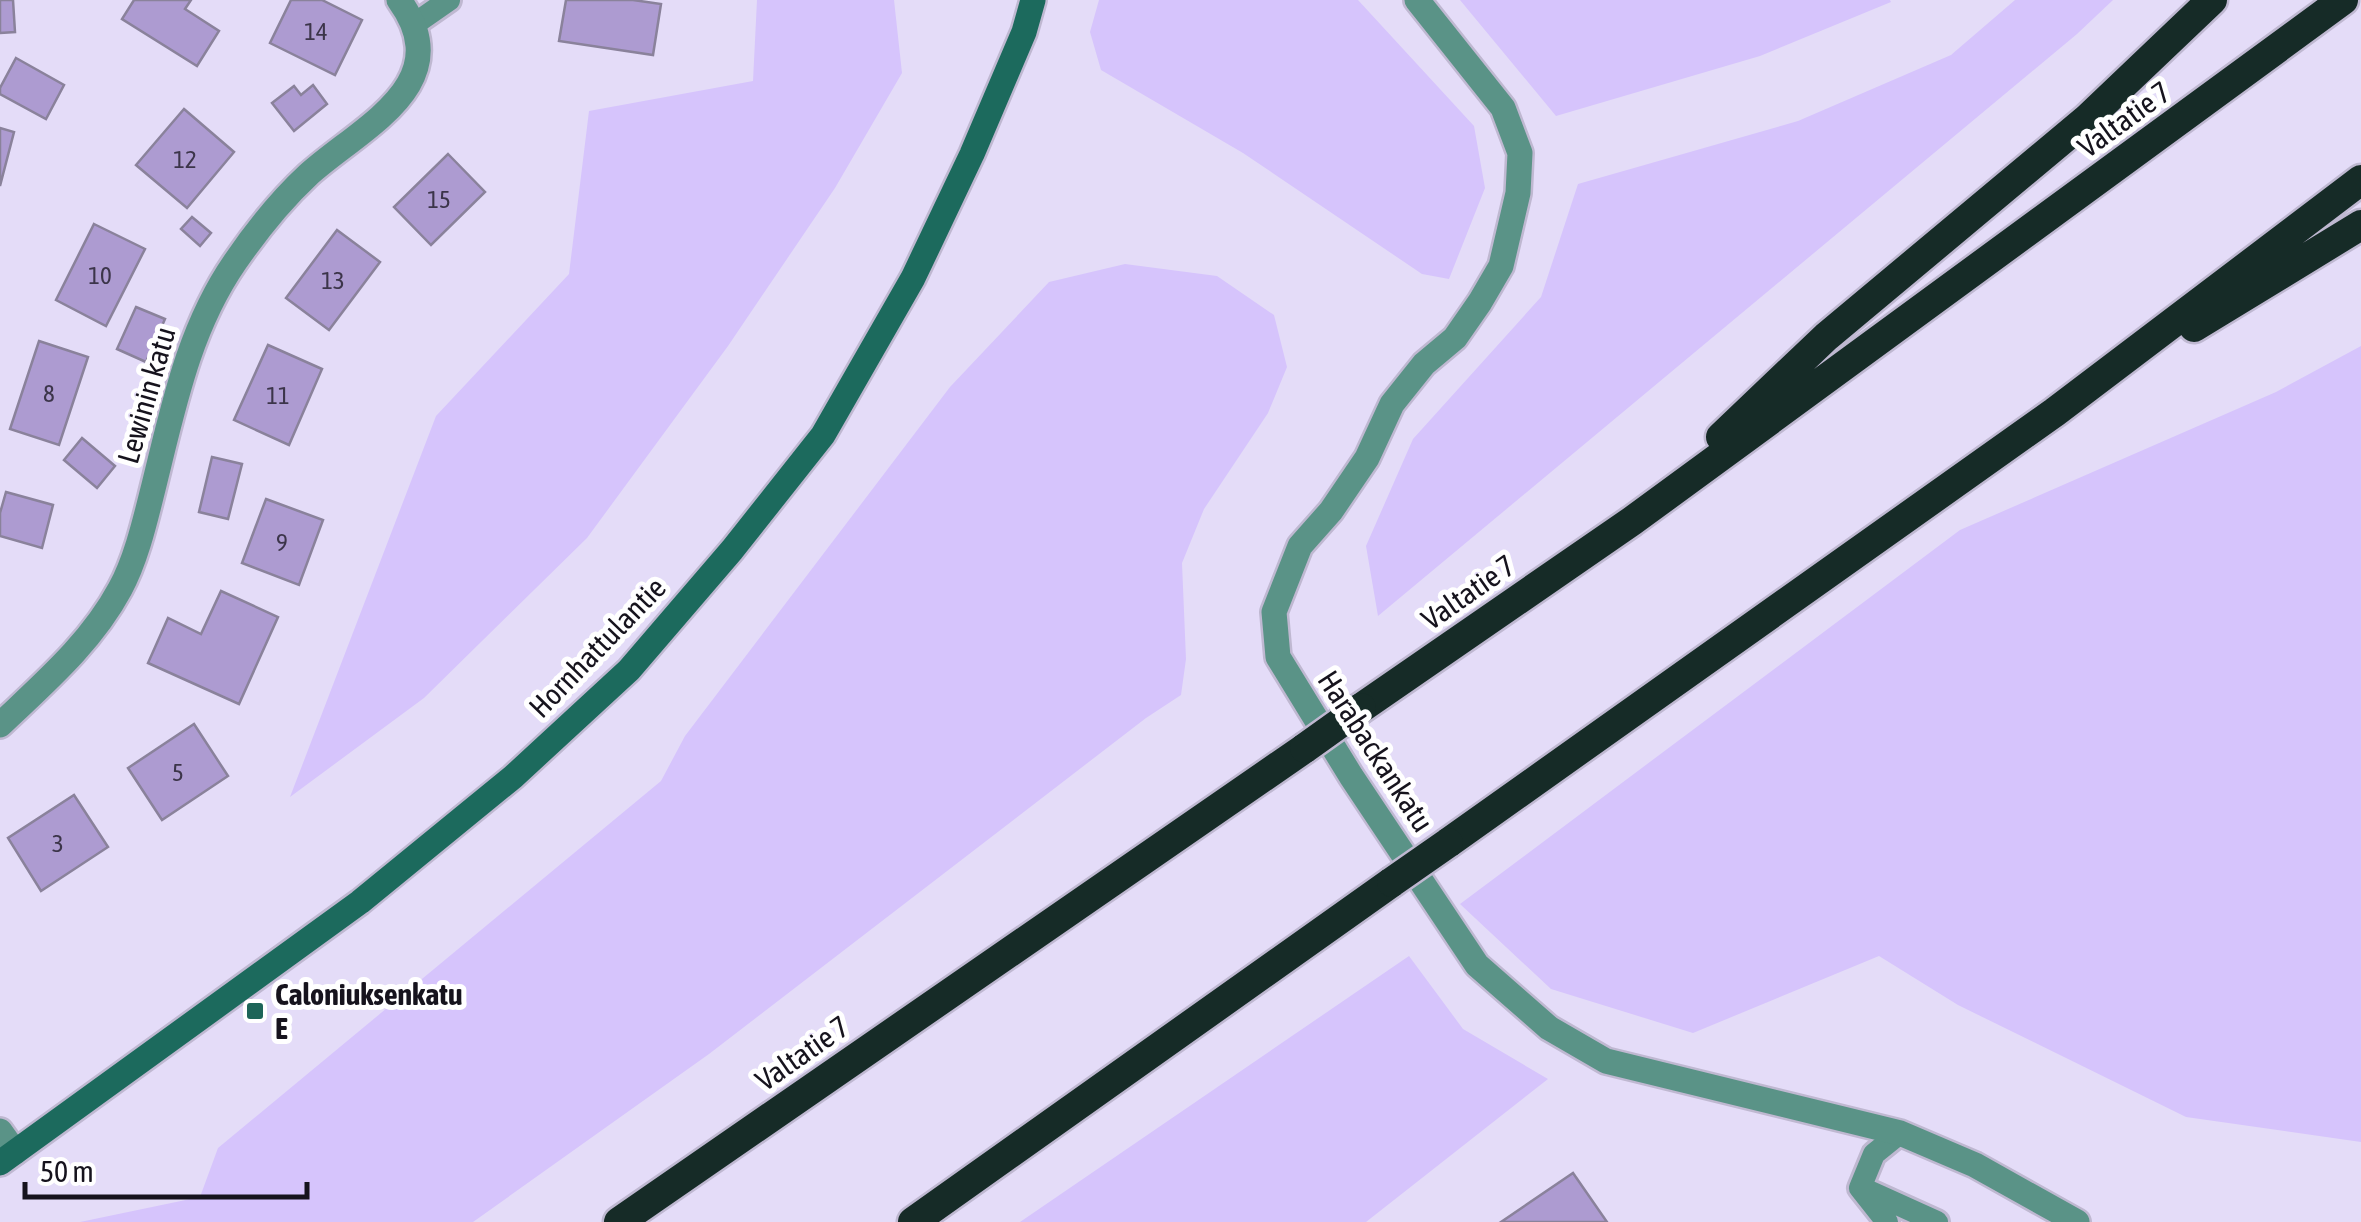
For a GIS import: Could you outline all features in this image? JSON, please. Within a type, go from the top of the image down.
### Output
[{"type":"highway","points":[[1632,521],[1826,337],[2087,119],[2212,0]]},
{"type":"highway","name":"Valtatie 7","points":[[619,1222],[1632,521],[2343,0]]},
{"type":"highway","points":[[914,1222],[2055,412],[2361,180]]},
{"type":"highway","points":[[2055,412],[2361,225]]},
{"type":"street","points":[[400,0],[416,23]]},
{"type":"street","name":"Hornhattulantie","points":[[5,1149],[360,902],[513,777],[629,670],[732,550],[822,435],[913,278],[980,136],[1024,32],[1033,0]]},
{"type":"street","name":"Harabackankatu","points":[[1418,0],[1503,108],[1520,152],[1518,193],[1501,266],[1480,302],[1455,338],[1424,364],[1392,404],[1367,458],[1332,512],[1300,546],[1274,612],[1278,657],[1351,776],[1477,964],[1549,1028],[1606,1060],[1900,1133],[1975,1166],[2071,1221]]},
{"type":"street","name":"Lewinin katu","points":[[0,725],[92,635],[122,586],[147,515],[184,366],[204,313],[226,276],[284,198],[390,112],[409,87],[418,54],[416,23]]},
{"type":"lane","points":[[416,23],[449,0]]},
{"type":"lane","points":[[1860,1188],[1874,1154],[1900,1133]]},
{"type":"lane","points":[[1860,1188],[1887,1222]]},
{"type":"lane","points":[[1860,1188],[1937,1222]]},
{"type":"shaded area","points":[[757,0],[894,0],[902,73],[835,188],[728,346],[587,538],[424,698],[290,797],[436,416],[569,274],[589,111],[753,81]]},
{"type":"shaded area","points":[[1099,0],[1358,0],[1474,126],[1485,188],[1449,279],[1422,274],[1243,153],[1101,70],[1090,32]]},
{"type":"shaded area","points":[[1460,0],[1891,2],[1760,56],[1556,116]]},
{"type":"shaded area","points":[[2015,0],[2113,0],[1378,616],[1366,546],[1413,439],[1541,297],[1578,184],[1798,121],[1951,55]]},
{"type":"shaded area","points":[[1125,264],[1217,276],[1274,315],[1287,367],[1268,413],[1204,509],[1182,563],[1186,659],[1181,695],[709,1054],[473,1222],[80,1222],[200,1197],[218,1148],[661,781],[685,736],[950,387],[1049,282]]},
{"type":"shaded area","points":[[2361,346],[2361,1142],[2186,1117],[1958,1005],[1879,956],[1693,1033],[1551,989],[1460,904],[1960,530],[2276,392]]},
{"type":"shaded area","points":[[1409,956],[1463,1029],[1548,1079],[1366,1222],[1020,1222]]},
{"type":"building","points":[[0,0],[13,0],[15,32],[0,33]]},
{"type":"building","points":[[134,0],[191,0],[185,9],[219,31],[197,66],[122,19]]},
{"type":"building","points":[[291,0],[322,0],[362,20],[335,75],[270,43]]},
{"type":"building","points":[[566,0],[661,4],[653,55],[559,41]]},
{"type":"building","points":[[16,58],[64,85],[46,119],[0,94]]},
{"type":"building","points":[[313,85],[327,104],[294,131],[272,103],[294,86],[301,95]]},
{"type":"building","points":[[184,109],[234,152],[187,208],[136,165]]},
{"type":"building","points":[[0,128],[14,132],[0,186]]},
{"type":"building","points":[[448,154],[485,192],[431,245],[394,207]]},
{"type":"building","points":[[192,217],[211,233],[200,246],[181,229]]},
{"type":"building","points":[[94,224],[145,249],[106,326],[56,300]]},
{"type":"building","points":[[337,230],[380,262],[329,330],[286,298]]},
{"type":"building","points":[[136,307],[165,319],[146,362],[117,349]]},
{"type":"building","points":[[39,341],[88,357],[59,445],[10,429]]},
{"type":"building","points":[[268,345],[322,369],[289,445],[234,420]]},
{"type":"building","points":[[82,438],[115,466],[97,488],[64,460]]},
{"type":"building","points":[[212,457],[242,464],[228,519],[199,512]]},
{"type":"building","points":[[6,492],[53,505],[42,548],[0,536],[0,513]]},
{"type":"building","points":[[266,499],[323,520],[299,585],[242,563]]},
{"type":"building","points":[[221,591],[278,617],[239,704],[148,663],[168,618],[201,634]]},
{"type":"building","points":[[194,724],[228,776],[162,820],[128,768]]},
{"type":"building","points":[[74,795],[108,847],[41,891],[8,838]]},
{"type":"building","points":[[1573,1173],[1607,1222],[1501,1222]]},
{"type":"place","name":"Caloniuksenkatu E","points":[[255,1011]]}]
